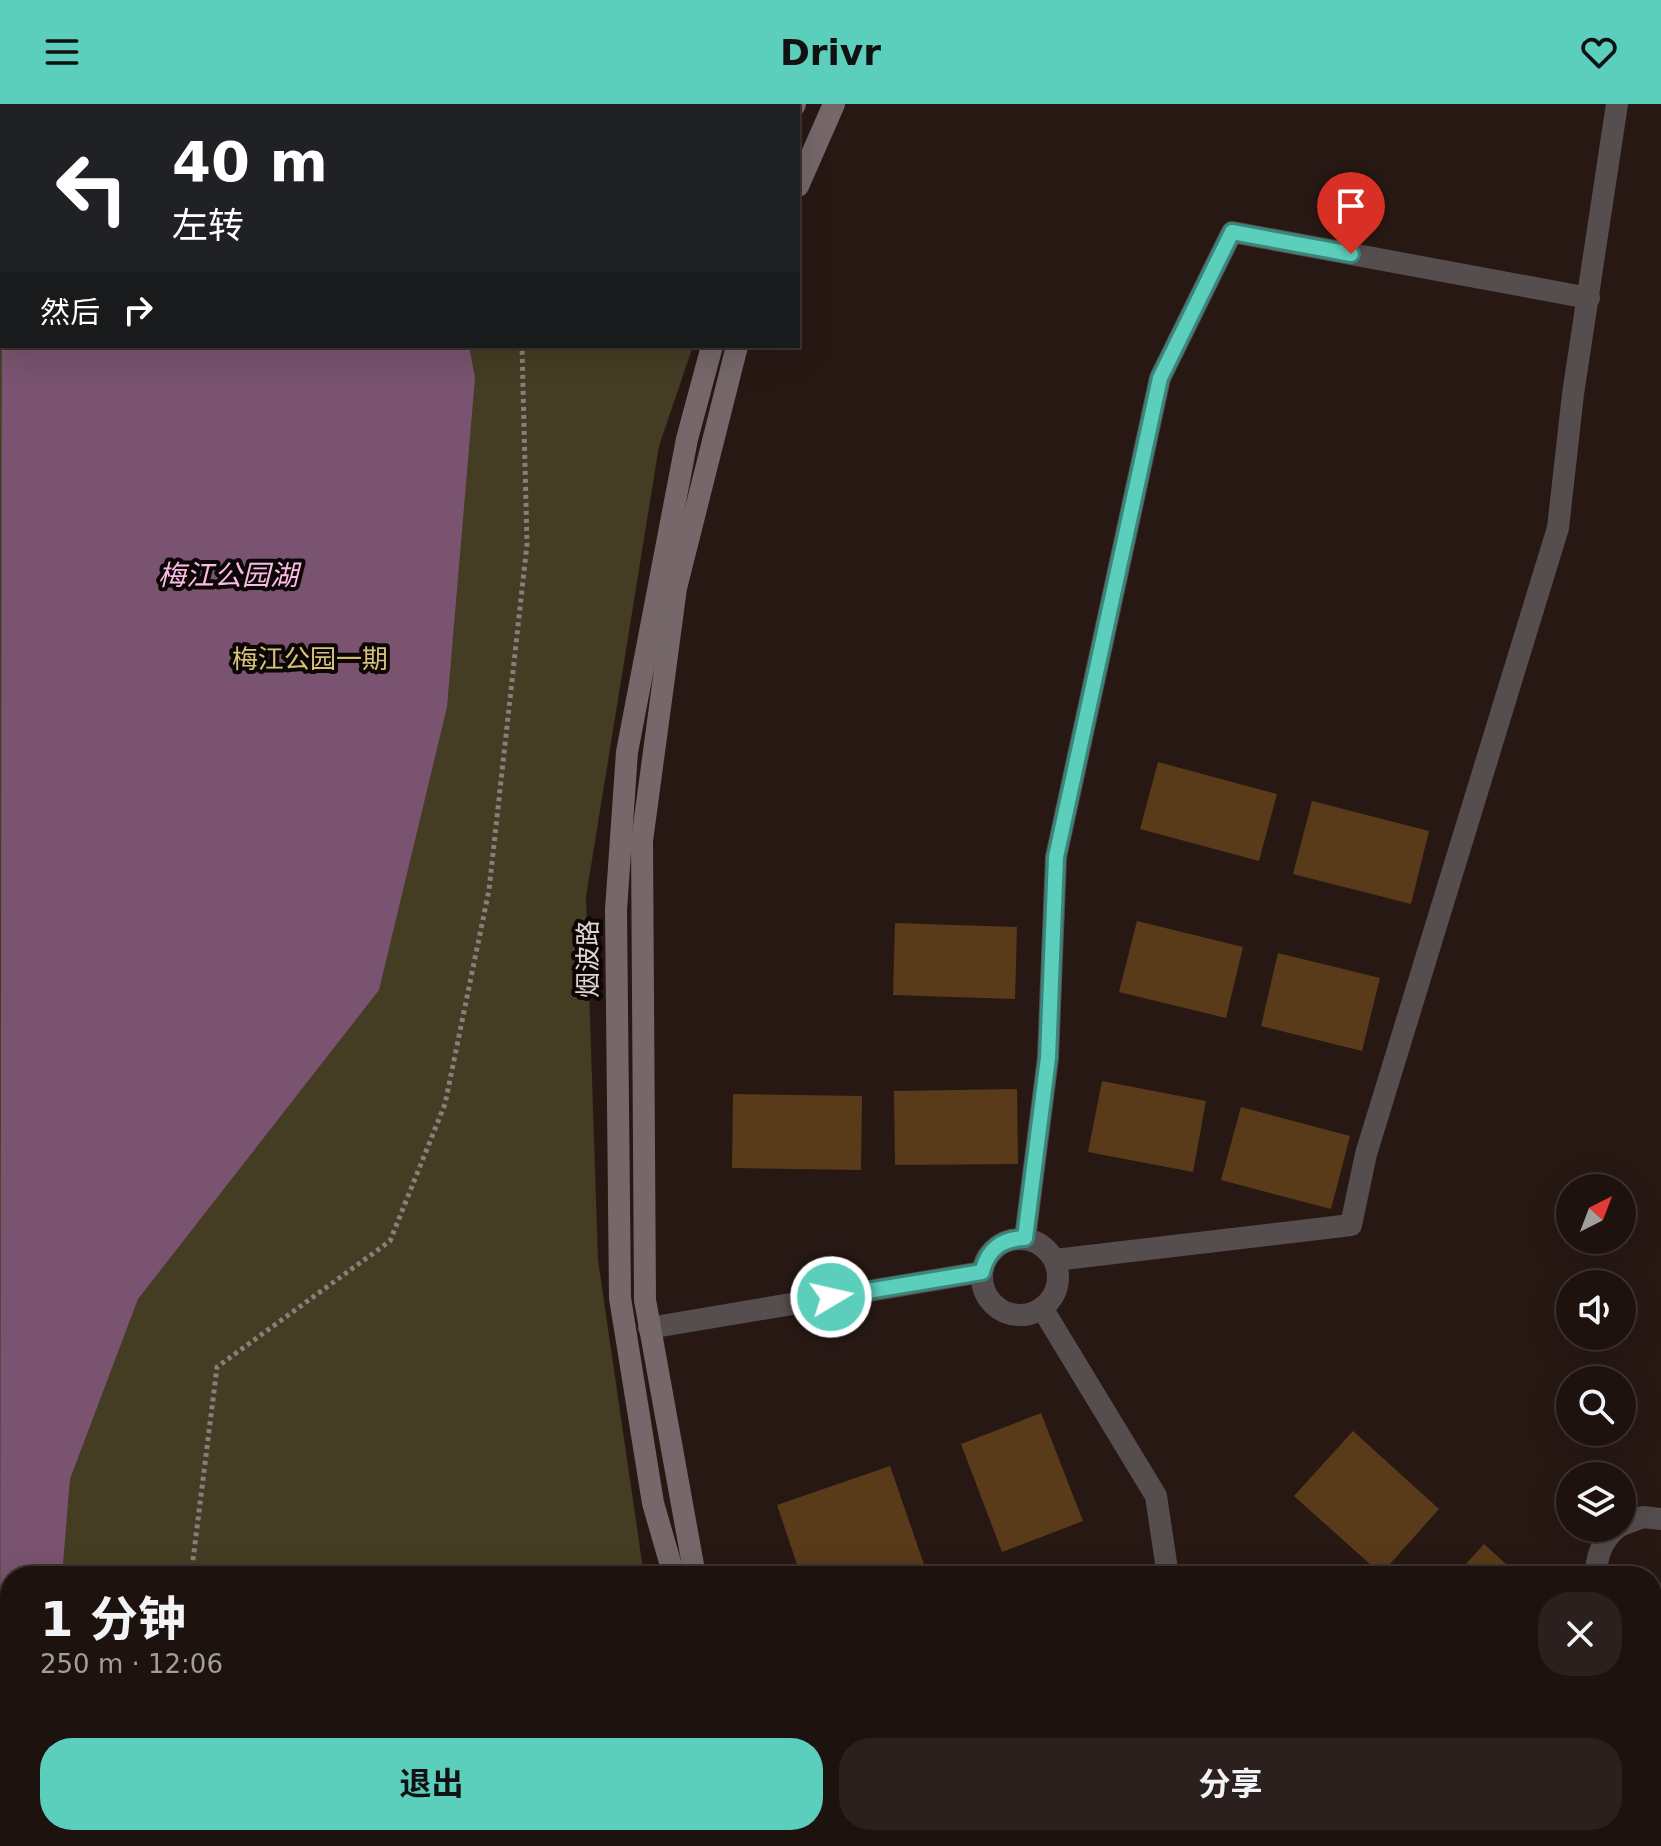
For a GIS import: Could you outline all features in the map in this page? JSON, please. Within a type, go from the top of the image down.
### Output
[{"type":"main road","points":[[800,181],[834,104]]},
{"type":"main road","name":"烟波路","points":[[671,1566],[653,1503],[620,1298],[616,910],[627,752],[687,439],[711,348]]},
{"type":"main road","name":"烟波路","points":[[693,1566],[645,1300],[642,841],[676,588],[736,348]]},
{"type":"street","points":[[1055,1260],[1351,1225],[1366,1154],[1558,528],[1573,394],[1617,104]]},
{"type":"street","points":[[1025,1238],[1048,1058],[1056,857],[1160,378],[1232,232],[1589,298]]},
{"type":"street","points":[[1025,1238],[1047,1250],[1055,1260],[1057,1287],[1052,1298],[1031,1314],[1005,1312],[986,1295],[982,1272],[985,1260],[1001,1243],[1025,1238]]},
{"type":"street","points":[[649,1328],[982,1272]]},
{"type":"street","points":[[1042,1308],[1156,1496],[1166,1566]]},
{"type":"street","points":[[1636,1520],[1643,1517],[1661,1519]]},
{"type":"street","points":[[1597,1566],[1604,1542]]},
{"type":"path","points":[[192,1566],[217,1367],[390,1241],[445,1104],[489,890],[527,544],[522,348]]},
{"type":"green space","name":"梅江公园一期","points":[[0,348],[692,348],[659,446],[586,897],[598,1260],[643,1566],[0,1566]]},
{"type":"water","name":"梅江公园湖","points":[[2,348],[469,348],[475,378],[447,707],[379,990],[138,1299],[70,1479],[63,1566],[0,1566]]},
{"type":"building","points":[[1158,762],[1277,794],[1259,861],[1140,829]]},
{"type":"building","points":[[1312,801],[1429,831],[1411,904],[1293,874]]},
{"type":"building","points":[[1137,921],[1243,947],[1226,1018],[1119,992]]},
{"type":"building","points":[[895,923],[1017,927],[1015,999],[893,995]]},
{"type":"building","points":[[1278,953],[1380,978],[1362,1051],[1261,1026]]},
{"type":"building","points":[[1102,1081],[1206,1101],[1193,1172],[1088,1152]]},
{"type":"building","points":[[1017,1089],[1018,1164],[895,1165],[894,1091]]},
{"type":"building","points":[[733,1094],[862,1096],[861,1170],[732,1168]]},
{"type":"building","points":[[1241,1107],[1350,1136],[1331,1209],[1221,1180]]},
{"type":"building","points":[[1041,1413],[1083,1521],[1002,1552],[961,1444]]},
{"type":"building","points":[[1353,1431],[1439,1509],[1388,1566],[1372,1566],[1294,1496]]},
{"type":"building","points":[[890,1466],[925,1566],[798,1566],[777,1505]]},
{"type":"building","points":[[1484,1544],[1508,1566],[1464,1566]]},
{"type":"route","points":[[831,1297],[982,1272],[992,1250],[1001,1243],[1025,1238],[1048,1058],[1056,857],[1160,378],[1232,232],[1351,254]]}]
